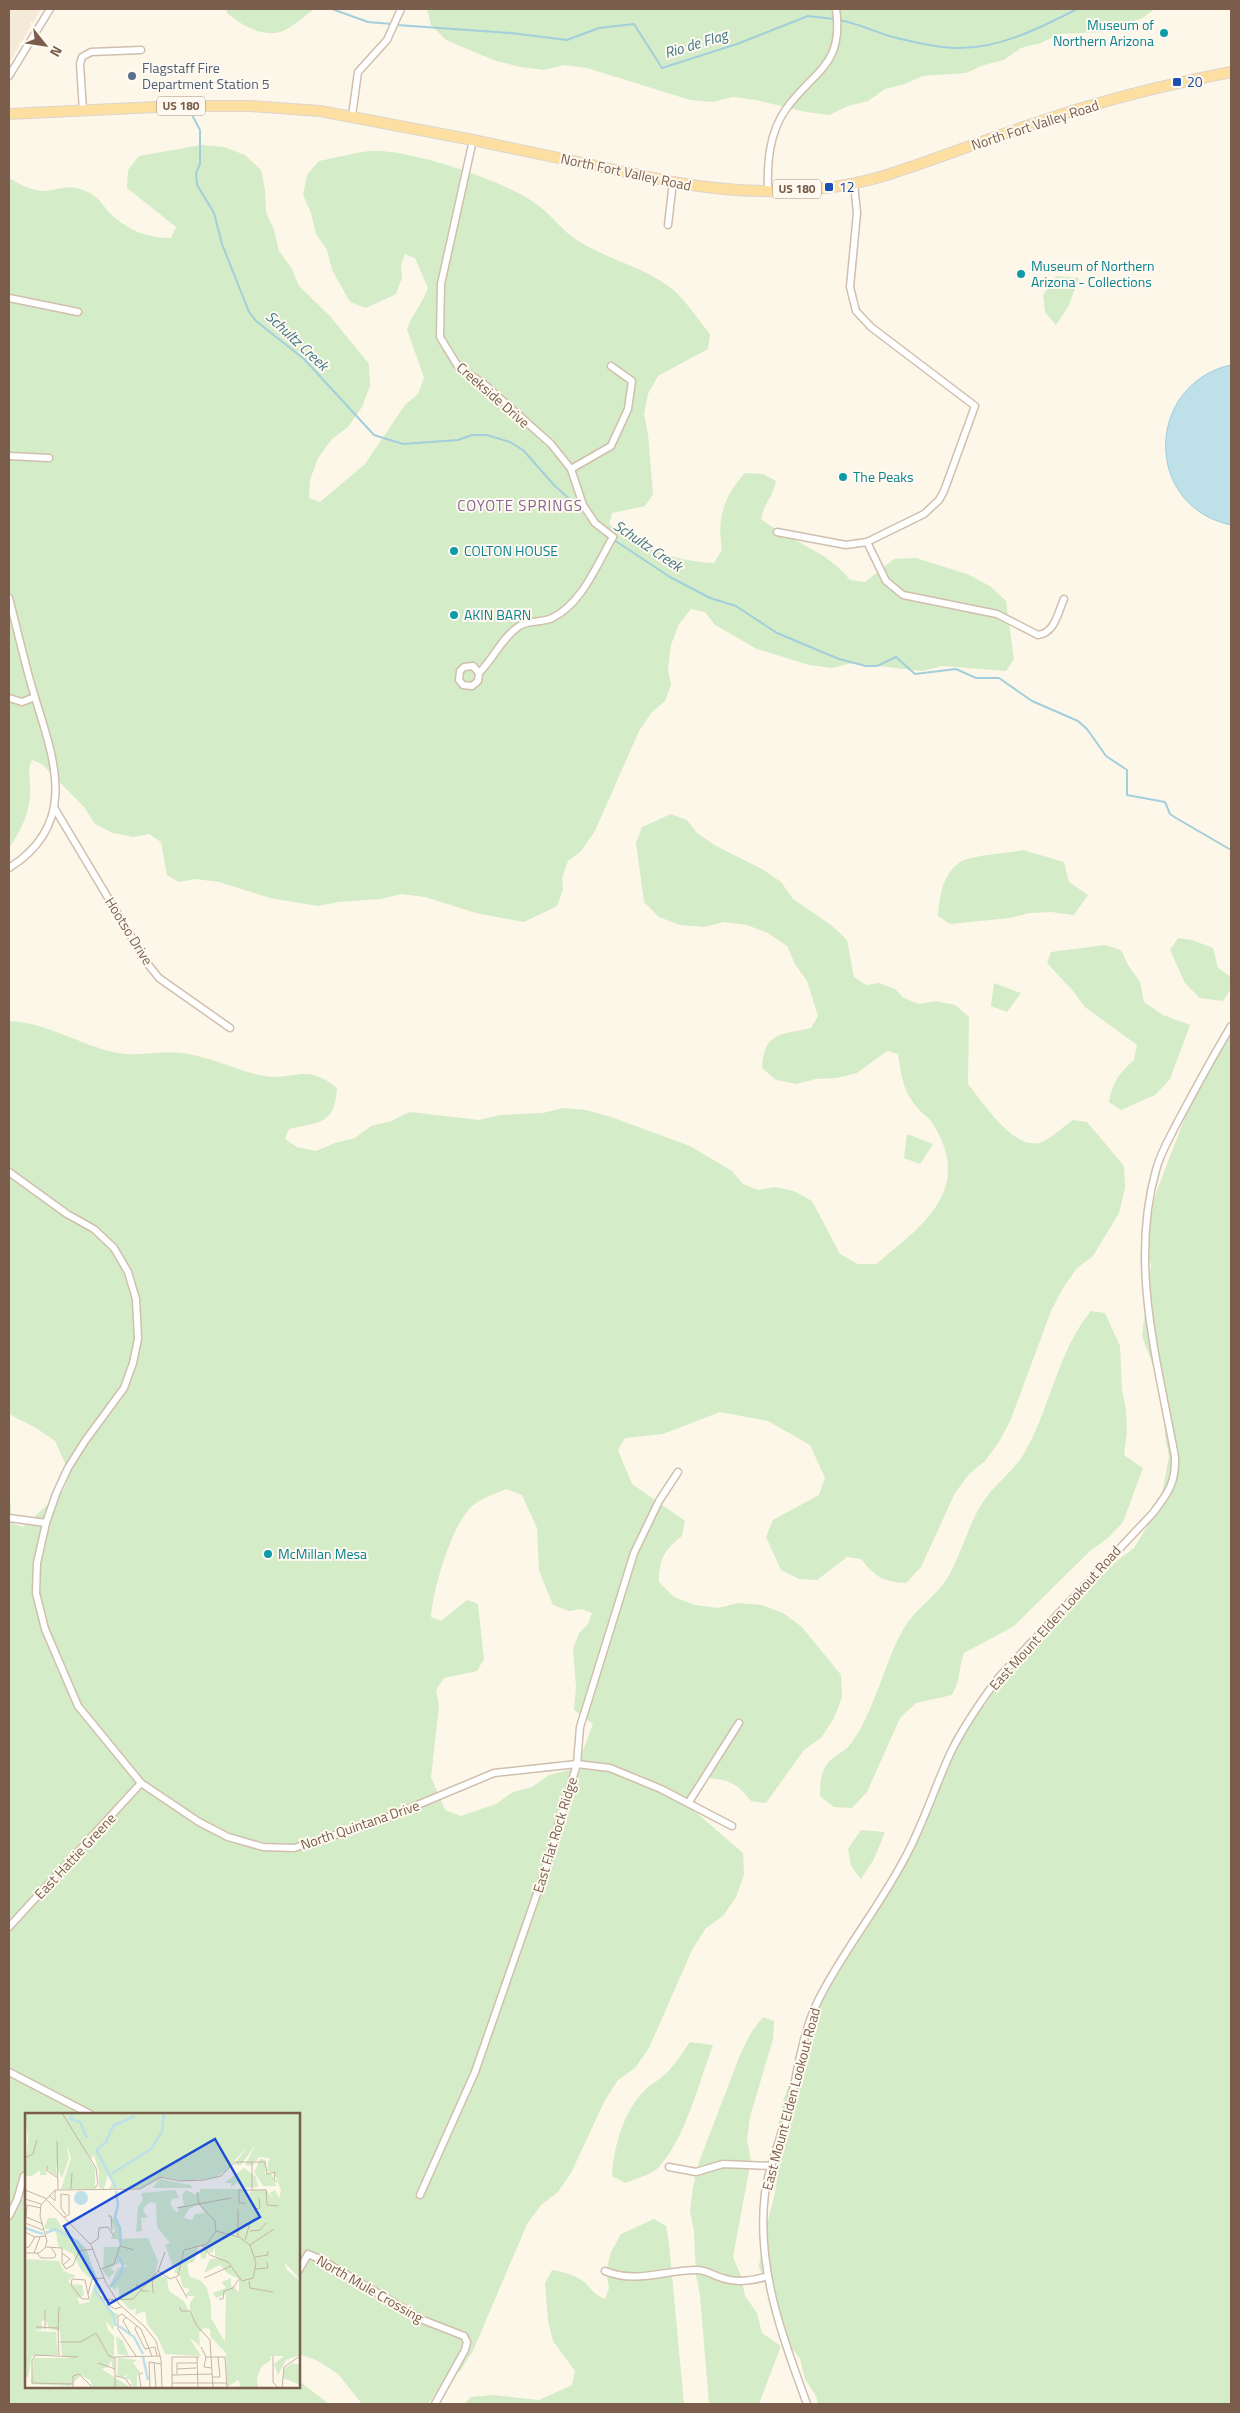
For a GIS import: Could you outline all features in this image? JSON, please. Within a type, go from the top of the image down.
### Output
[{"type":"main road","name":"North Fort Valley Road","points":[[9,114],[83,112],[177,106],[249,106],[352,116],[673,182],[708,187],[768,191],[825,188],[854,183],[896,171],[1032,124],[1131,94],[1178,82],[1231,72]]},
{"type":"street","points":[[9,76],[50,9]]},
{"type":"street","points":[[768,191],[770,150],[775,130],[785,110],[833,55],[838,38],[837,9]]},
{"type":"street","points":[[352,116],[358,72],[387,40],[400,10]]},
{"type":"street","points":[[83,112],[80,64],[82,57],[91,52],[141,50]]},
{"type":"street","name":"Creekside Drive","points":[[473,140],[441,284],[440,337],[459,368],[483,384],[551,444],[571,469],[583,505],[595,523],[613,537],[570,607],[551,619],[520,625],[503,639],[489,663],[480,673]]},
{"type":"street","points":[[668,225],[673,182]]},
{"type":"street","points":[[777,532],[846,546],[867,542],[924,514],[939,500],[944,491],[975,406],[870,328],[856,311],[850,287],[857,213],[854,183]]},
{"type":"street","points":[[9,298],[78,312]]},
{"type":"street","points":[[571,469],[611,446],[628,409],[632,382],[611,366]]},
{"type":"street","points":[[9,456],[50,458]]},
{"type":"street","points":[[867,542],[886,581],[903,595],[997,614],[1038,635],[1048,632],[1053,626],[1064,599]]},
{"type":"street","points":[[9,598],[54,760],[56,784],[55,809],[41,841],[25,858],[9,868]]},
{"type":"street","points":[[9,698],[22,702],[35,697]]},
{"type":"street","name":"Hootso Drive","points":[[55,809],[148,963],[159,978],[230,1028]]},
{"type":"street","name":"East Mount Elden Lookout Road","points":[[807,2404],[784,2342],[768,2276],[762,2228],[765,2191],[789,2111],[808,2028],[819,1997],[908,1852],[951,1752],[982,1700],[998,1677],[1152,1513],[1166,1495],[1176,1476],[1175,1457],[1146,1297],[1144,1253],[1146,1210],[1160,1160],[1197,1084],[1231,1026]]},
{"type":"street","name":"North Quintana Drive","points":[[9,1172],[67,1214],[94,1230],[114,1248],[128,1272],[136,1299],[138,1338],[133,1363],[124,1388],[68,1468],[46,1522],[37,1563],[36,1593],[45,1628],[78,1706],[140,1783],[199,1822],[228,1837],[263,1847],[294,1848],[379,1821],[494,1773],[577,1764],[610,1768],[689,1802],[732,1826]]},
{"type":"street","name":"East Flat Rock Ridge","points":[[420,2195],[475,2072],[540,1885],[577,1764],[580,1727],[634,1554],[659,1501],[678,1472]]},
{"type":"street","points":[[9,1518],[46,1522]]},
{"type":"street","points":[[689,1802],[739,1723]]},
{"type":"street","name":"East Hattie Greene","points":[[9,1927],[140,1783]]},
{"type":"street","points":[[9,2072],[88,2113]]},
{"type":"street","points":[[669,2167],[696,2172],[723,2164],[772,2166]]},
{"type":"street","points":[[9,2216],[17,2200],[24,2176]]},
{"type":"street","name":"North Mule Crossing","points":[[300,2268],[308,2254],[322,2260],[423,2320],[464,2336],[467,2342],[465,2350],[435,2404]]},
{"type":"street","points":[[605,2271],[626,2278],[696,2270],[708,2271],[726,2280],[757,2280],[768,2276]]},
{"type":"shaded area","points":[[9,9],[41,9],[9,63]]},
{"type":"green space","points":[[227,9],[314,9],[289,28],[278,33],[270,33],[254,30],[246,26],[227,13]]},
{"type":"green space","points":[[427,9],[1155,9],[1141,19],[1121,24],[1103,32],[1059,34],[1041,43],[1021,48],[1004,60],[984,65],[966,73],[923,76],[905,84],[885,89],[868,101],[848,106],[829,115],[733,97],[713,102],[690,100],[587,68],[564,65],[544,70],[496,61],[446,40],[431,25]]},
{"type":"green space","points":[[201,145],[224,147],[245,155],[261,170],[265,190],[266,212],[274,230],[279,251],[291,267],[299,286],[330,316],[369,364],[370,386],[362,407],[348,427],[332,439],[318,458],[310,480],[309,498],[320,502],[365,464],[405,405],[418,394],[424,378],[407,329],[428,288],[415,258],[405,254],[401,265],[402,278],[396,294],[366,308],[350,302],[332,270],[327,250],[316,234],[311,213],[303,195],[307,175],[319,161],[359,152],[382,151],[418,157],[480,176],[532,201],[573,238],[603,254],[649,274],[671,288],[687,304],[710,334],[708,349],[658,376],[648,394],[644,414],[648,434],[653,494],[645,506],[612,513],[609,524],[632,540],[658,552],[686,560],[714,563],[722,550],[721,518],[723,508],[731,491],[745,473],[763,474],[776,481],[761,519],[830,561],[850,580],[865,582],[894,559],[916,558],[967,574],[990,586],[1006,601],[1014,659],[1006,671],[942,666],[922,671],[852,663],[832,668],[809,665],[757,649],[715,625],[705,612],[691,609],[679,624],[671,645],[668,669],[671,685],[665,701],[652,712],[639,731],[595,831],[581,851],[568,861],[562,878],[563,890],[557,906],[524,922],[476,913],[425,897],[401,894],[381,899],[338,902],[318,906],[270,898],[219,882],[195,879],[179,882],[167,875],[161,842],[149,834],[133,837],[113,833],[95,824],[84,807],[42,764],[32,760],[29,770],[30,795],[27,811],[18,834],[9,848],[9,178],[26,187],[40,191],[67,187],[89,192],[127,227],[156,237],[171,238],[176,227],[127,188],[128,170],[139,156]]},
{"type":"green space","points":[[1056,276],[1079,278],[1069,305],[1056,325],[1045,312],[1043,295]]},
{"type":"green space","points":[[671,814],[687,820],[697,833],[716,846],[762,869],[781,882],[793,899],[831,925],[847,940],[854,977],[866,985],[879,983],[895,989],[904,998],[919,1004],[936,1001],[955,1005],[969,1017],[968,1084],[982,1102],[1012,1134],[1023,1141],[1034,1144],[1048,1139],[1073,1120],[1087,1122],[1124,1166],[1125,1188],[1119,1213],[1093,1256],[1077,1268],[1063,1288],[1051,1311],[1011,1419],[999,1442],[985,1461],[969,1474],[955,1493],[921,1567],[906,1583],[886,1580],[871,1570],[861,1559],[847,1557],[817,1580],[799,1579],[781,1570],[766,1537],[773,1520],[819,1495],[825,1478],[810,1445],[768,1421],[720,1412],[663,1434],[625,1438],[618,1450],[632,1484],[685,1521],[682,1536],[664,1556],[660,1567],[659,1582],[674,1597],[695,1605],[718,1608],[738,1603],[762,1605],[783,1613],[802,1627],[841,1675],[842,1697],[834,1718],[821,1738],[804,1750],[766,1803],[751,1801],[732,1783],[720,1779],[706,1778],[694,1792],[693,1810],[743,1853],[744,1875],[736,1897],[723,1916],[706,1928],[693,1948],[649,2048],[635,2068],[618,2080],[605,2100],[571,2173],[558,2192],[541,2205],[527,2224],[473,2351],[460,2371],[443,2383],[428,2404],[362,2404],[338,2374],[318,2361],[300,2354],[300,2113],[25,2113],[25,2388],[300,2388],[300,2382],[329,2404],[9,2404],[9,1486],[12,1523],[23,1527],[64,1490],[70,1474],[55,1441],[36,1428],[9,1414],[9,1021],[37,1025],[104,1050],[118,1053],[182,1053],[259,1075],[281,1077],[307,1074],[326,1080],[337,1088],[336,1100],[329,1115],[317,1123],[289,1129],[285,1139],[297,1147],[316,1151],[335,1143],[355,1138],[371,1126],[391,1121],[410,1112],[479,1120],[499,1115],[543,1113],[563,1108],[586,1110],[611,1117],[690,1146],[732,1171],[743,1184],[758,1190],[775,1187],[794,1191],[812,1201],[840,1254],[858,1264],[876,1264],[926,1220],[938,1204],[945,1187],[948,1168],[944,1147],[933,1124],[912,1101],[906,1089],[898,1054],[887,1051],[857,1073],[837,1078],[816,1079],[796,1084],[776,1080],[762,1068],[763,1056],[770,1041],[782,1034],[811,1028],[818,1016],[807,981],[795,964],[787,946],[768,933],[747,925],[724,922],[704,927],[680,925],[659,917],[644,902],[636,843],[642,827]],"holes":[[[506,1489],[522,1495],[537,1528],[539,1571],[553,1605],[569,1611],[582,1609],[592,1613],[588,1624],[579,1633],[573,1649],[576,1687],[574,1710],[593,1724],[583,1751],[569,1770],[549,1775],[532,1787],[513,1792],[496,1804],[461,1816],[445,1810],[431,1777],[439,1706],[436,1690],[444,1678],[477,1671],[484,1659],[478,1604],[467,1600],[441,1621],[431,1617],[435,1591],[445,1556],[459,1524],[467,1512],[486,1497]]]},
{"type":"green space","points":[[1023,850],[1064,862],[1069,882],[1088,895],[1074,915],[1051,912],[1030,913],[1010,918],[950,924],[938,916],[939,901],[946,878],[962,861],[974,857]]},
{"type":"green space","points":[[1178,938],[1192,940],[1213,948],[1218,968],[1231,977],[1231,989],[1223,1001],[1200,998],[1185,983],[1170,950]]},
{"type":"green space","points":[[1105,945],[1121,950],[1128,965],[1140,982],[1144,1002],[1163,1015],[1190,1025],[1170,1079],[1155,1095],[1121,1110],[1109,1102],[1110,1095],[1117,1078],[1134,1060],[1137,1045],[1085,1007],[1047,963],[1051,952]]},
{"type":"green space","points":[[994,983],[1021,993],[1007,1012],[991,1006]]},
{"type":"green space","points":[[1231,1020],[1231,2404],[818,2404],[816,2396],[805,2379],[800,2359],[788,2343],[784,2323],[772,2306],[767,2286],[759,2267],[762,2244],[775,2193],[778,2170],[773,2150],[783,2101],[834,1967],[859,1924],[876,1912],[901,1869],[942,1761],[953,1738],[967,1719],[984,1706],[1024,1648],[1041,1635],[1118,1560],[1134,1548],[1160,1505],[1169,1456],[1165,1436],[1163,1392],[1142,1336],[1151,1265],[1146,1245],[1155,1196],[1206,1062]]},
{"type":"green space","points":[[907,1134],[933,1144],[920,1164],[904,1158]]},
{"type":"green space","points":[[1091,1311],[1105,1313],[1120,1346],[1122,1389],[1127,1431],[1124,1455],[1143,1468],[1123,1522],[1108,1538],[1091,1550],[1014,1626],[964,1653],[957,1684],[952,1695],[916,1703],[900,1718],[867,1792],[852,1808],[834,1807],[820,1796],[821,1780],[826,1766],[848,1747],[862,1727],[904,1628],[914,1614],[932,1597],[948,1577],[983,1502],[1022,1457],[1035,1433],[1070,1343]]},
{"type":"green space","points":[[861,1830],[885,1832],[874,1859],[861,1879],[851,1866],[848,1849]]},
{"type":"green space","points":[[763,2017],[774,2021],[773,2039],[750,2117],[747,2140],[751,2160],[733,2257],[741,2276],[745,2296],[757,2313],[762,2333],[781,2346],[759,2404],[709,2404],[700,2295],[696,2275],[694,2231],[690,2211],[693,2187],[699,2162],[740,2055],[752,2031]]},
{"type":"green space","points":[[690,2042],[713,2045],[684,2125],[668,2155],[656,2170],[648,2175],[625,2183],[612,2176],[615,2153],[625,2119],[637,2099],[669,2070]]},
{"type":"green space","points":[[654,2219],[666,2226],[669,2243],[684,2404],[464,2404],[471,2397],[493,2395],[539,2400],[572,2385],[575,2371],[553,2341],[548,2321],[545,2283],[552,2270],[565,2273],[583,2281],[595,2293],[605,2299],[609,2288],[606,2272],[611,2252],[621,2234]]},
{"type":"water","points":[[1230,365],[1231,525],[1202,514],[1182,495],[1170,472],[1166,446],[1170,420],[1182,396],[1202,377]]},
{"type":"waterway","name":"Rio de Flag","points":[[332,9],[368,22],[392,24]]},
{"type":"waterway","name":"Rio de Flag","points":[[838,20],[916,42],[954,48],[970,48],[1002,42],[1033,30],[1077,9]]},
{"type":"waterway","name":"Rio de Flag","points":[[397,25],[511,33],[567,40],[599,28],[634,24],[662,68],[737,44],[808,16],[834,19]]},
{"type":"waterway","name":"Schultz Creek","points":[[190,111],[200,130],[200,164],[196,173],[197,185],[214,213],[222,244],[249,312],[256,321],[304,359],[374,435],[403,444],[458,440],[472,435],[487,435],[510,442],[523,450],[554,485],[585,513]]},
{"type":"waterway","name":"Schultz Creek","points":[[614,540],[670,577],[710,598],[736,606],[777,633],[839,659],[866,666],[877,666],[896,657],[915,674],[956,669],[976,678],[999,678],[1032,701],[1078,721],[1087,729],[1106,756],[1127,770],[1127,795],[1165,802],[1170,814],[1231,850]]},
{"type":"place","name":"Museum of Northern Arizona","points":[[1164,33]]},
{"type":"place","name":"Flagstaff Fire Department Station 5","points":[[132,76]]},
{"type":"place","name":"20","points":[[1177,82]]},
{"type":"place","name":"12","points":[[829,187]]},
{"type":"place","name":"Museum of Northern Arizona - Collections","points":[[1021,274]]},
{"type":"place","name":"The Peaks","points":[[843,477]]},
{"type":"place","name":"COLTON HOUSE","points":[[454,551]]},
{"type":"place","name":"AKIN BARN","points":[[454,615]]},
{"type":"place","name":"McMillan Mesa","points":[[268,1554]]},
{"type":"district","name":"COYOTE SPRINGS","points":[[520,506]]}]
